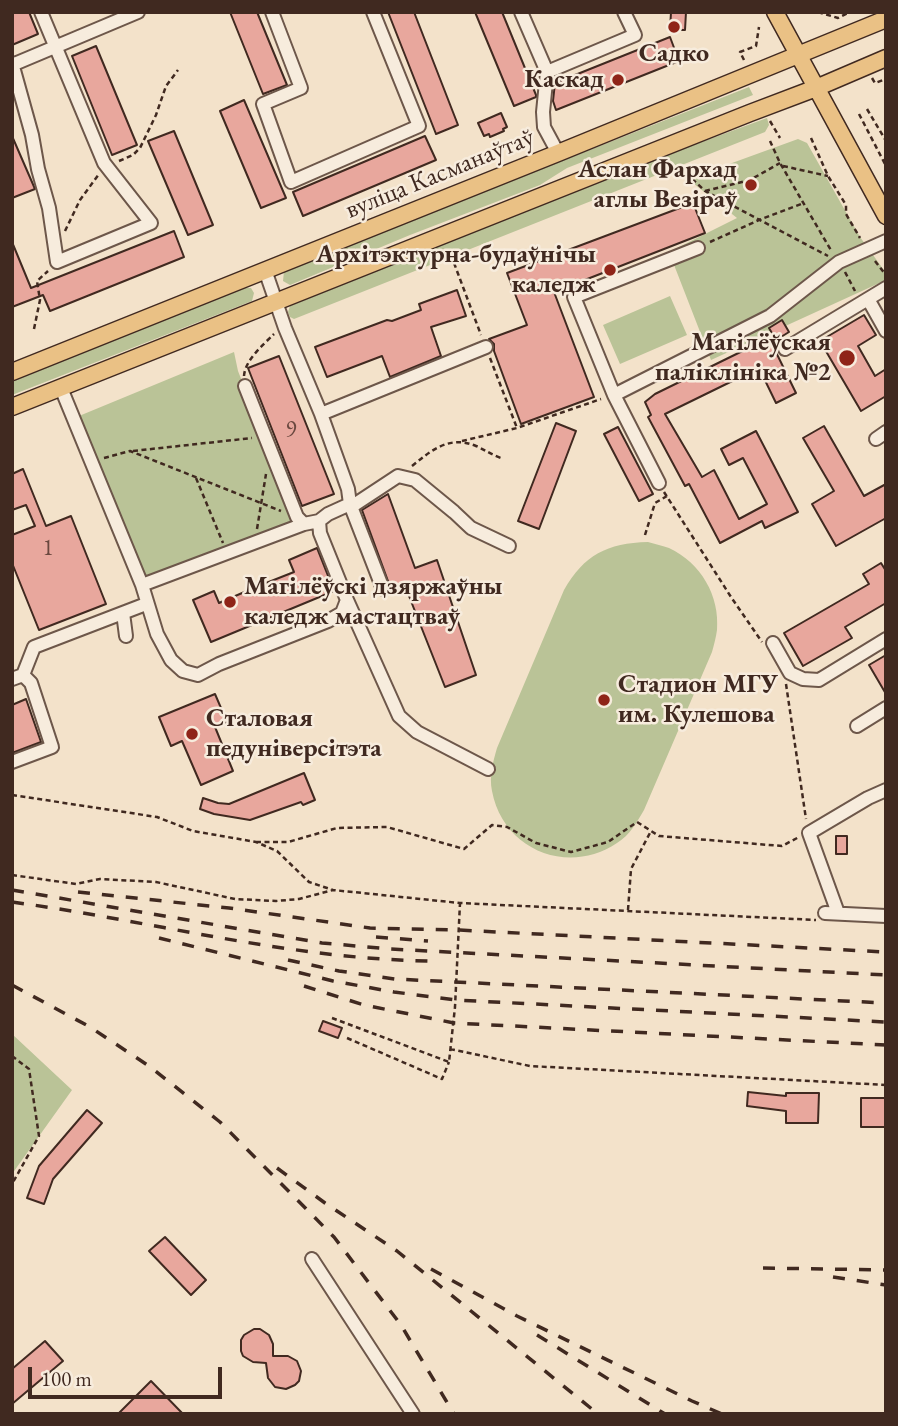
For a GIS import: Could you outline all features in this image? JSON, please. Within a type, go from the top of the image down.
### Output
[{"type":"main road","points":[[775,12],[886,216]]},
{"type":"main road","name":"вуліца Касманаўтаў","points":[[12,372],[886,19]]},
{"type":"main road","points":[[12,407],[886,58]]},
{"type":"street","points":[[41,12],[55,47],[104,163],[151,223],[57,262],[49,208],[12,64],[55,47],[138,12]]},
{"type":"street","points":[[272,12],[301,88],[262,104],[291,182],[419,126],[373,12]]},
{"type":"street","points":[[521,12],[547,72],[542,111],[544,127],[558,153]]},
{"type":"street","points":[[547,72],[635,35],[624,12]]},
{"type":"street","points":[[614,395],[770,316],[839,262],[886,241]]},
{"type":"street","points":[[659,484],[614,395],[574,297],[698,248]]},
{"type":"street","points":[[265,270],[321,414],[348,488],[350,506],[383,589]]},
{"type":"street","points":[[785,349],[886,288]]},
{"type":"street","points":[[865,301],[886,331]]},
{"type":"street","points":[[321,414],[486,347]]},
{"type":"street","points":[[246,386],[301,521]]},
{"type":"street","points":[[61,388],[142,585],[157,634],[171,660],[183,671],[198,675],[219,664],[328,621],[341,612],[346,600]]},
{"type":"street","points":[[142,585],[254,543],[301,521],[319,521],[398,477],[415,480],[471,528],[509,546]]},
{"type":"street","points":[[319,521],[320,533],[346,600],[399,716],[417,732],[488,769]]},
{"type":"street","points":[[12,762],[52,747],[31,683],[17,677],[34,647],[146,604]]},
{"type":"street","points":[[123,612],[125,636]]},
{"type":"street","points":[[768,643],[790,673],[803,679],[819,680],[886,639]]},
{"type":"street","points":[[858,726],[886,708]]},
{"type":"street","points":[[886,790],[809,833],[829,915],[886,916]]},
{"type":"street","points":[[312,1259],[413,1414]]},
{"type":"path","points":[[817,12],[838,18],[850,12]]},
{"type":"path","points":[[746,64],[740,52],[756,46],[759,27]]},
{"type":"path","points":[[875,83],[886,79]]},
{"type":"path","points":[[867,109],[886,141]]},
{"type":"path","points":[[859,114],[886,166]]},
{"type":"path","points":[[771,121],[780,138]]},
{"type":"path","points":[[811,138],[828,176],[846,205],[846,214],[866,249],[886,275]]},
{"type":"path","points":[[770,141],[839,262],[865,301]]},
{"type":"path","points":[[705,191],[750,180],[781,164],[828,176]]},
{"type":"path","points":[[686,173],[705,191],[839,262]]},
{"type":"path","points":[[698,248],[804,203]]},
{"type":"path","points":[[34,330],[40,300],[37,281],[57,262]]},
{"type":"path","points":[[246,386],[243,372],[249,361],[276,331]]},
{"type":"path","points":[[398,477],[426,454],[442,445],[517,428],[614,395]]},
{"type":"path","points":[[90,461],[130,451],[267,437]]},
{"type":"path","points":[[462,441],[501,458]]},
{"type":"path","points":[[130,451],[301,521]]},
{"type":"path","points":[[254,543],[267,468]]},
{"type":"path","points":[[196,478],[227,553]]},
{"type":"path","points":[[659,484],[731,597],[768,643]]},
{"type":"path","points":[[645,535],[655,503],[667,496]]},
{"type":"path","points":[[12,795],[157,817],[193,831],[256,842],[288,842],[337,828],[387,827],[464,849],[492,824],[507,827],[536,843],[571,852],[608,842],[637,822],[659,836],[782,846],[809,833],[785,680]]},
{"type":"path","points":[[628,911],[631,869],[651,831]]},
{"type":"path","points":[[256,842],[278,851],[309,882],[333,890],[460,903],[628,911],[829,915]]},
{"type":"path","points":[[12,875],[76,884],[100,879],[156,882],[248,900],[299,899],[333,890]]},
{"type":"path","points":[[347,1038],[442,1079],[449,1062],[456,1007],[460,903]]},
{"type":"path","points":[[332,1018],[449,1062]]},
{"type":"path","points":[[450,1049],[530,1066],[886,1085]]},
{"type":"path","points":[[12,1056],[29,1069],[39,1136],[12,1184]]},
{"type":"green space","points":[[749,87],[753,95],[567,168],[540,185],[290,285],[283,281],[284,271]]},
{"type":"green space","points":[[767,118],[769,125],[765,132],[294,319],[290,317],[290,306],[661,157]]},
{"type":"green space","points":[[798,139],[807,143],[860,237],[886,273],[886,280],[711,360],[669,252],[737,218],[688,179]]},
{"type":"green space","points":[[245,288],[251,288],[254,293],[252,301],[12,395],[12,380]]},
{"type":"green space","points":[[670,296],[687,335],[620,364],[603,325]]},
{"type":"green space","points":[[234,352],[238,371],[297,522],[147,578],[79,416]]},
{"type":"green space","name":"Стадион МГУ им. Кулешова","points":[[648,542],[680,554],[706,582],[712,593],[717,617],[712,652],[636,824],[622,840],[598,853],[559,857],[540,852],[509,829],[499,812],[491,780],[497,748],[564,590],[572,578],[598,553],[620,545]]},
{"type":"green space","points":[[12,1034],[72,1090],[12,1174]]},
{"type":"building","points":[[12,12],[29,12],[38,34],[12,45]]},
{"type":"building","points":[[230,12],[257,12],[287,85],[263,94]]},
{"type":"building","points":[[388,12],[414,12],[458,125],[436,134]]},
{"type":"building","points":[[475,12],[502,12],[536,97],[514,106]]},
{"type":"building","points":[[671,12],[686,12],[685,30],[670,30]]},
{"type":"building","points":[[670,37],[679,61],[556,110],[553,101],[555,83]]},
{"type":"building","points":[[96,46],[137,145],[112,155],[72,56]]},
{"type":"building","points":[[244,100],[286,198],[261,208],[220,111]]},
{"type":"building","points":[[501,113],[507,127],[490,137],[489,134],[484,136],[478,123]]},
{"type":"building","points":[[174,131],[213,225],[188,235],[148,141]]},
{"type":"building","points":[[12,136],[35,189],[12,198]]},
{"type":"building","points":[[425,136],[436,160],[303,216],[293,192]]},
{"type":"building","points":[[693,203],[705,233],[554,292],[594,397],[521,424],[494,351],[494,344],[489,339],[527,325],[507,273]]},
{"type":"building","points":[[174,231],[184,257],[50,311],[43,295],[12,307],[12,242],[31,288]]},
{"type":"building","points":[[457,290],[466,316],[431,327],[441,356],[390,377],[382,356],[327,377],[315,347],[421,310],[419,304]]},
{"type":"building","name":"Магілёўская паліклініка №2","points":[[864,315],[876,335],[858,346],[875,376],[886,369],[886,396],[861,411],[820,341]]},
{"type":"building","points":[[782,320],[789,332],[776,340],[769,328]]},
{"type":"building","points":[[769,338],[796,393],[776,403],[759,368],[665,414],[702,477],[714,470],[739,519],[767,504],[743,458],[729,465],[721,449],[756,431],[798,512],[765,528],[762,521],[720,543],[689,484],[685,486],[648,417],[651,415],[645,402],[655,394]]},
{"type":"building","points":[[279,356],[334,494],[302,506],[248,368]]},
{"type":"building","points":[[556,423],[576,431],[539,529],[518,521]]},
{"type":"building","points":[[824,426],[864,496],[886,484],[886,518],[836,546],[812,504],[834,491],[803,438]]},
{"type":"building","points":[[618,427],[653,494],[639,501],[604,434]]},
{"type":"building","points":[[23,469],[46,526],[71,516],[106,604],[39,630],[12,563],[12,535],[35,526],[26,505],[12,510],[12,474]]},
{"type":"building","points":[[388,494],[415,568],[437,560],[476,675],[445,687],[405,586],[392,592],[362,510]]},
{"type":"building","points":[[317,548],[334,591],[211,642],[193,600],[214,591],[219,603],[294,572],[289,560]]},
{"type":"building","points":[[881,563],[886,571],[886,603],[845,627],[852,638],[803,666],[784,633],[869,584],[863,574]]},
{"type":"building","points":[[886,655],[886,694],[869,665]]},
{"type":"building","name":"Сталовая педуніверсітэта","points":[[215,694],[227,722],[215,727],[233,771],[201,785],[182,741],[171,746],[159,717]]},
{"type":"building","points":[[26,699],[41,742],[12,753],[12,705]]},
{"type":"building","points":[[304,773],[315,800],[303,805],[301,802],[250,820],[200,809],[203,798],[229,804]]},
{"type":"building","points":[[836,836],[847,836],[847,854],[836,854]]},
{"type":"building","points":[[323,1021],[342,1028],[338,1038],[319,1031]]},
{"type":"building","points":[[748,1092],[786,1096],[786,1093],[819,1093],[818,1123],[786,1123],[786,1111],[747,1106]]},
{"type":"building","points":[[861,1098],[886,1098],[886,1127],[861,1127]]},
{"type":"building","points":[[87,1110],[102,1123],[53,1179],[44,1204],[27,1198],[39,1166]]},
{"type":"building","points":[[165,1237],[206,1280],[191,1295],[149,1251]]},
{"type":"building","points":[[254,1329],[260,1329],[269,1335],[273,1344],[273,1356],[288,1356],[297,1361],[301,1371],[299,1381],[295,1385],[286,1389],[275,1387],[268,1378],[266,1363],[253,1362],[243,1356],[241,1340]]},
{"type":"building","points":[[45,1341],[63,1361],[12,1404],[12,1369]]},
{"type":"building","points":[[151,1381],[183,1414],[118,1414]]},
{"type":"railway","points":[[12,890],[322,943],[886,975]]},
{"type":"railway","points":[[78,892],[229,908],[370,928],[459,930],[886,952]]},
{"type":"railway","points":[[12,902],[275,947],[382,959],[435,961]]},
{"type":"railway","points":[[376,937],[428,941]]},
{"type":"railway","points":[[159,938],[333,981],[456,1000],[886,1022]]},
{"type":"railway","points":[[288,960],[395,979],[886,1003]]},
{"type":"railway","points":[[12,985],[90,1027],[149,1066],[220,1122],[334,1237],[401,1325],[454,1414]]},
{"type":"railway","points":[[304,986],[364,1005],[454,1023],[886,1045]]},
{"type":"railway","points":[[277,1168],[397,1251],[598,1414]]},
{"type":"railway","points":[[763,1268],[886,1270]]},
{"type":"railway","points":[[431,1269],[517,1316],[722,1414]]},
{"type":"railway","points":[[833,1277],[886,1285]]},
{"type":"railway","points":[[537,1335],[665,1414]]},
{"type":"place","name":"Садко","points":[[674,27]]},
{"type":"place","name":"Каскад","points":[[618,80]]},
{"type":"place","name":"Аслан Фархад аглы Везіраў","points":[[751,185]]},
{"type":"place","name":"Архітэктурна-будаўнічы каледж","points":[[610,270]]},
{"type":"place","name":"Магілёўская паліклініка №2","points":[[847,358]]},
{"type":"place","name":"Магілёўскі дзяржаўны каледж мастацтваў","points":[[230,602]]},
{"type":"place","name":"Стадион МГУ им. Кулешова","points":[[604,700]]},
{"type":"place","name":"Сталовая педуніверсітэта","points":[[192,734]]}]
